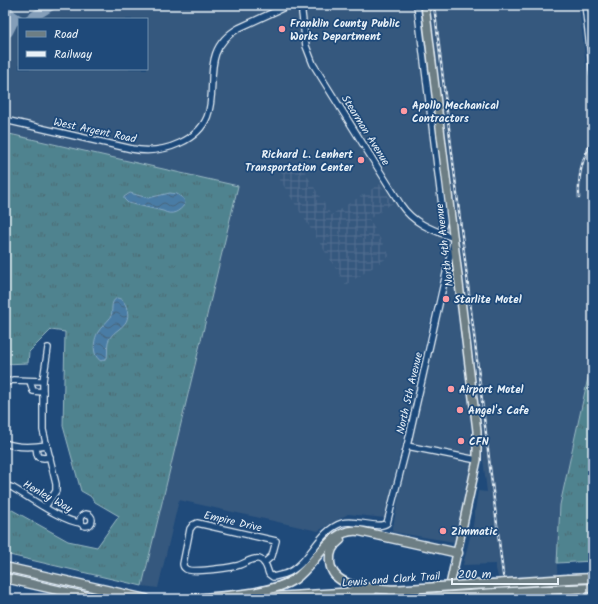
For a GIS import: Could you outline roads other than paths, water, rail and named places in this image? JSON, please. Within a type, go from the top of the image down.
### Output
[{"type":"highway","points":[[192,599],[269,590],[282,586],[300,575],[335,537],[346,531],[359,531],[457,556]]},
{"type":"highway","points":[[395,590],[364,587],[340,580],[334,574],[330,563],[330,555],[335,544],[344,537],[359,535],[457,556]]},
{"type":"highway","points":[[5,567],[146,599]]},
{"type":"highway","points":[[5,578],[97,599]]},
{"type":"highway","name":"Lewis and Clark Trail","points":[[239,599],[593,578]]},
{"type":"highway","name":"Lewis and Clark Trail","points":[[408,599],[570,588],[593,588]]},
{"type":"main road","name":"North 4th Avenue","points":[[425,5],[477,431],[477,460],[447,599]]},
{"type":"street","name":"West Argent Road","points":[[5,120],[137,150],[157,150],[176,144],[185,140],[196,132],[207,117],[212,98],[212,62],[222,41],[235,31],[289,5]]},
{"type":"street","name":"Stearman Avenue","points":[[301,5],[306,46],[313,64],[407,212],[419,223],[454,238]]},
{"type":"street","points":[[417,5],[444,224],[441,233]]},
{"type":"street","points":[[585,5],[593,74]]},
{"type":"street","points":[[423,53],[431,52]]},
{"type":"street","name":"North 5th Avenue","points":[[264,563],[268,574],[273,577],[285,574],[298,565],[332,528],[346,522],[359,522],[382,526],[388,523],[454,238]]},
{"type":"street","points":[[45,507],[56,491],[50,456],[43,430],[43,381],[48,348]]},
{"type":"street","points":[[5,383],[13,380],[43,381]]},
{"type":"street","points":[[30,381],[33,391],[43,392]]},
{"type":"street","points":[[5,443],[12,445],[47,445]]},
{"type":"street","points":[[36,446],[38,456],[44,458],[50,456]]},
{"type":"street","points":[[407,446],[477,460]]},
{"type":"street","name":"Henley Way","points":[[5,485],[65,518],[76,523],[81,523]]},
{"type":"street","name":"Empire Drive","points":[[197,523],[276,541],[277,544],[272,556],[264,563],[261,560],[256,559],[237,566],[200,571],[188,570],[184,568],[183,564],[190,529],[197,523]]},
{"type":"water","points":[[130,193],[148,198],[170,193],[177,194],[184,199],[185,204],[178,211],[169,213],[128,203],[124,197]]},
{"type":"water","points":[[117,298],[122,300],[125,304],[128,313],[127,319],[122,327],[111,337],[108,342],[107,358],[101,361],[96,356],[94,348],[96,336],[99,330],[110,318],[112,304]]},
{"type":"railway","points":[[434,5],[506,599]]},
{"type":"railway","points":[[579,198],[581,168],[589,147],[593,141]]},
{"type":"place","name":"Franklin County Public Works Department","points":[[282,29]]},
{"type":"place","name":"Apollo Mechanical Contractors","points":[[404,111]]},
{"type":"place","name":"Richard L. Lenhert Transportation Center","points":[[361,160]]},
{"type":"place","name":"Starlite Motel","points":[[446,299]]},
{"type":"place","name":"Airport Motel","points":[[451,389]]},
{"type":"place","name":"Angel's Cafe","points":[[460,410]]},
{"type":"place","name":"CFN","points":[[461,441]]},
{"type":"place","name":"Zimmatic","points":[[443,531]]}]
